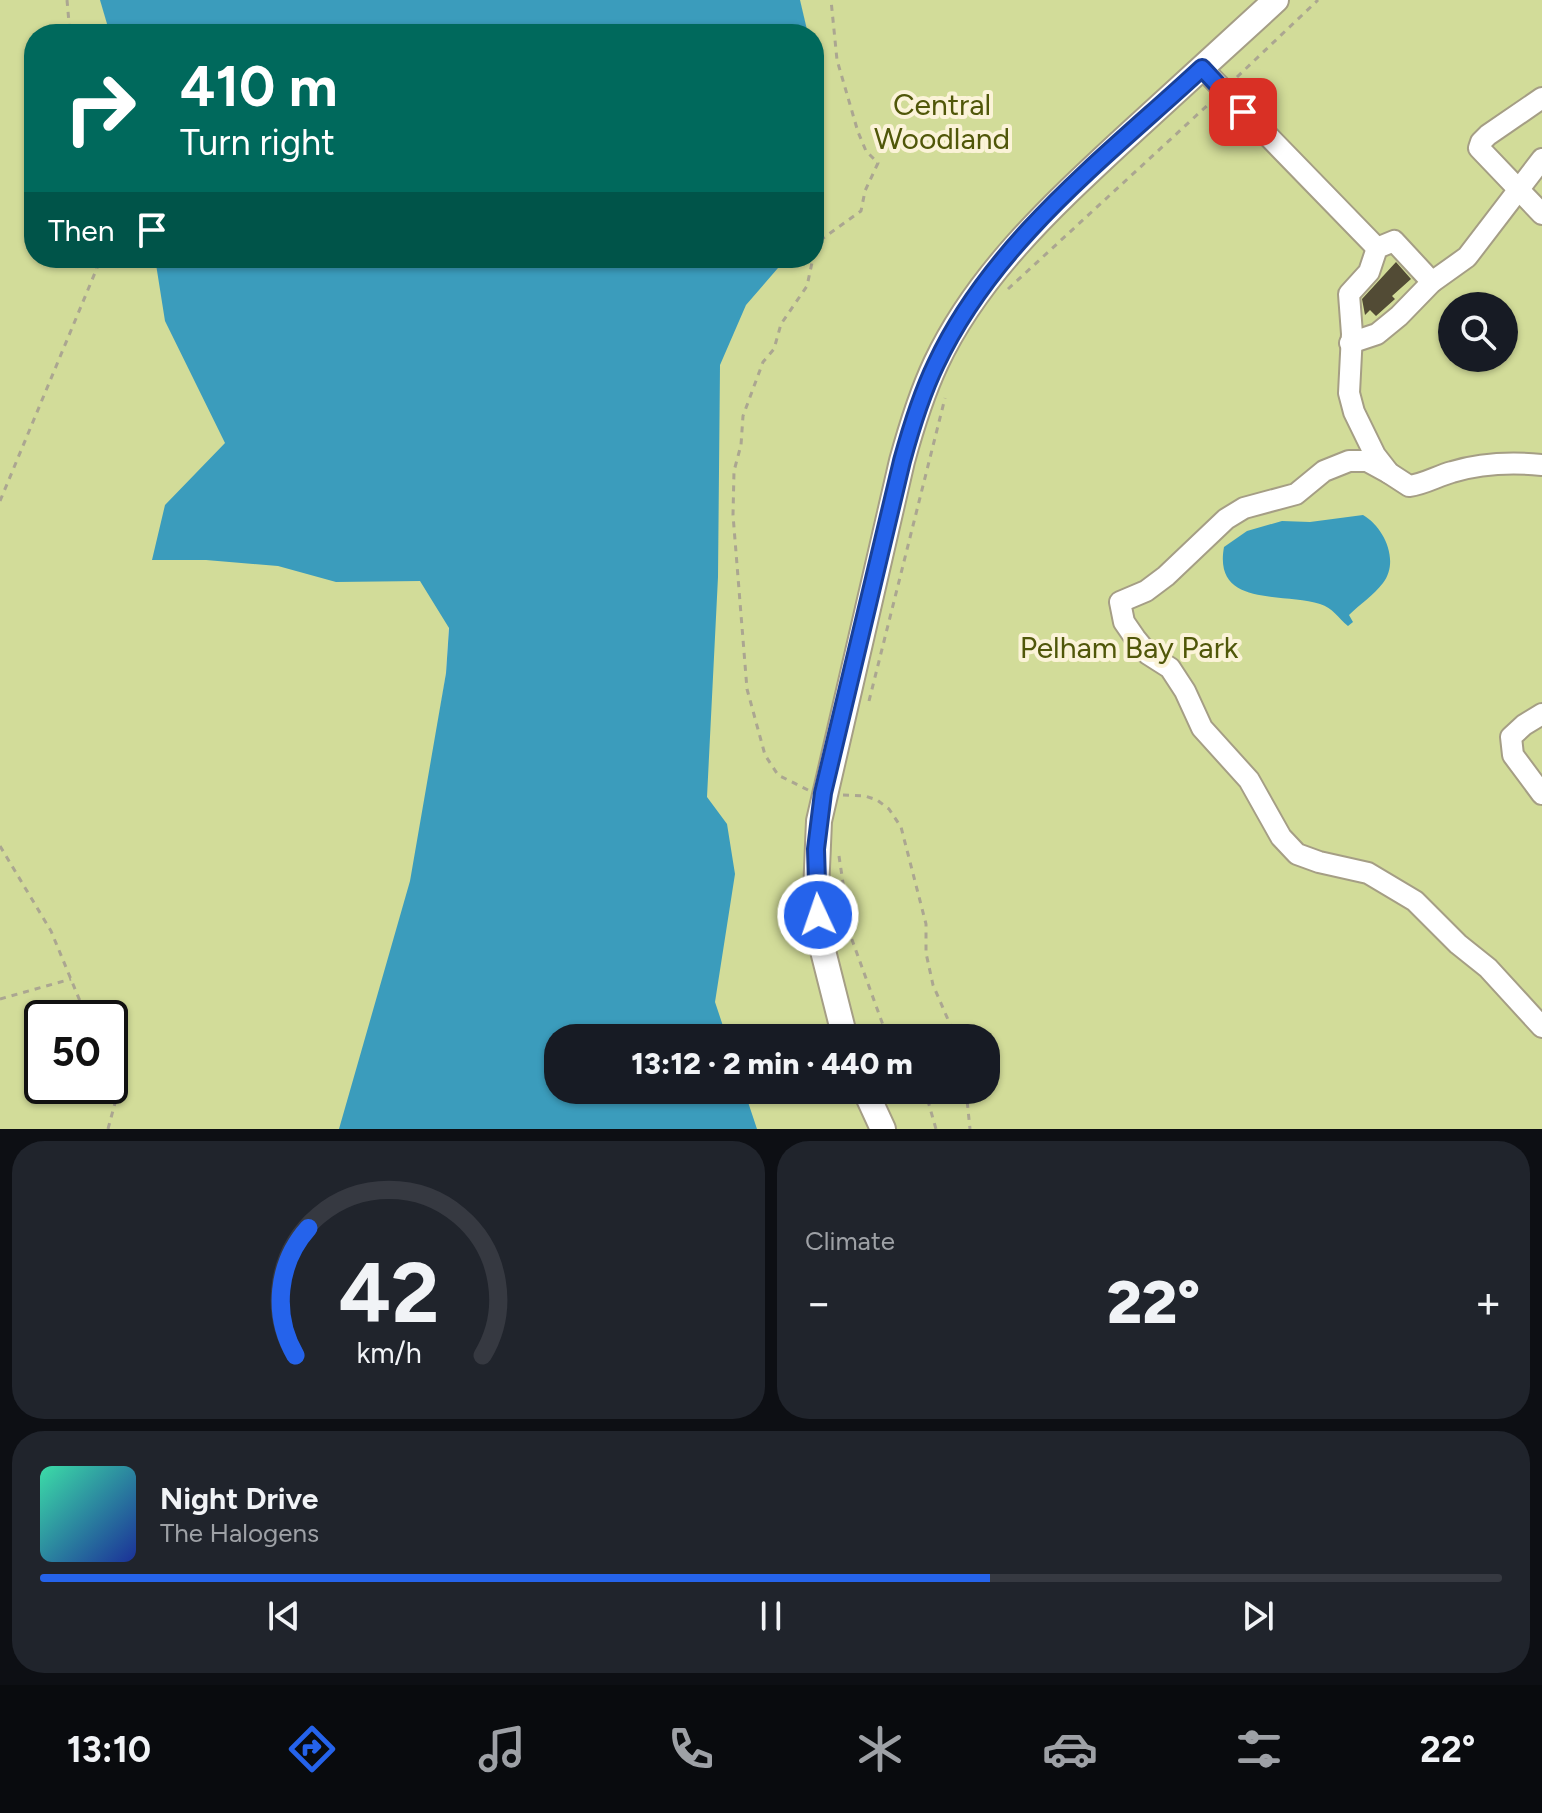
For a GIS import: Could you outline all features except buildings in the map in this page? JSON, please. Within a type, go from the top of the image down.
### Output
[{"type":"main road","points":[[841,1024],[820,939],[816,892],[819,821],[895,491],[917,407],[936,362],[959,322],[1005,256],[1055,204],[1276,0]]},
{"type":"main road","points":[[871,1104],[883,1129]]},
{"type":"lane","points":[[1202,68],[1377,248]]},
{"type":"lane","points":[[1542,98],[1481,142],[1479,148],[1542,214]]},
{"type":"lane","points":[[1350,343],[1377,334],[1432,282],[1467,257],[1542,159]]},
{"type":"lane","points":[[1389,473],[1375,455],[1354,412],[1349,393],[1349,294],[1369,272],[1377,248],[1394,241],[1432,282]]},
{"type":"lane","points":[[1542,465],[1473,466],[1409,486],[1367,461],[1349,461],[1324,471],[1296,494],[1244,508],[1226,519],[1166,576],[1146,591],[1120,602],[1124,622],[1148,654],[1170,668],[1185,691],[1202,728],[1249,780],[1281,837],[1297,854],[1368,873],[1415,901],[1458,944],[1488,968],[1542,1027]]},
{"type":"lane","points":[[1542,714],[1511,737],[1513,755],[1542,794]]},
{"type":"path","points":[[67,0],[69,24]]},
{"type":"path","points":[[824,238],[861,211],[865,191],[878,163],[866,151],[858,132],[837,60],[831,0]]},
{"type":"path","points":[[1005,292],[1318,0]]},
{"type":"path","points":[[0,501],[97,268]]},
{"type":"path","points":[[811,268],[807,286],[781,324],[774,349],[763,362],[743,416],[741,445],[734,471],[733,515],[747,689],[765,755],[778,775],[811,791]]},
{"type":"path","points":[[867,705],[946,394]]},
{"type":"path","points":[[844,795],[877,800],[889,809],[901,827],[926,924],[926,953],[933,985],[950,1024]]},
{"type":"path","points":[[0,846],[51,931],[80,1000]]},
{"type":"path","points":[[838,853],[851,937],[883,1024]]},
{"type":"path","points":[[0,999],[71,979]]},
{"type":"path","points":[[108,1129],[115,1104]]},
{"type":"path","points":[[929,1104],[936,1129]]},
{"type":"path","points":[[967,1104],[970,1129]]},
{"type":"green space","points":[[0,0],[344,0],[350,24],[24,24],[24,268],[410,268],[458,480],[446,673],[374,1129],[0,1129]]},
{"type":"green space","name":"Pelham Bay Park","points":[[716,0],[1542,0],[1542,1129],[657,1129],[649,1104],[1000,1104],[1000,1024],[640,1024],[716,268],[824,268],[824,24],[720,24]]},
{"type":"water","points":[[100,0],[800,0],[806,24],[107,24]]},
{"type":"water","points":[[157,268],[778,268],[746,305],[720,365],[718,577],[707,797],[727,824],[735,874],[715,1002],[722,1024],[544,1024],[544,1104],[749,1104],[757,1129],[339,1129],[410,881],[446,673],[449,628],[420,581],[336,582],[278,566],[206,560],[152,560],[165,505],[225,443],[165,321]]},
{"type":"water","points":[[1363,515],[1383,536],[1390,565],[1383,583],[1349,615],[1353,622],[1348,626],[1320,604],[1240,589],[1229,580],[1223,566],[1224,547],[1247,531],[1282,521],[1310,522]]},
{"type":"route","points":[[818,915],[816,849],[823,793],[902,461],[917,407],[936,362],[967,309],[1005,256],[1055,204],[1202,68],[1243,112]]},
{"type":"park label","name":"Central Woodland","points":[[942,122]]}]
